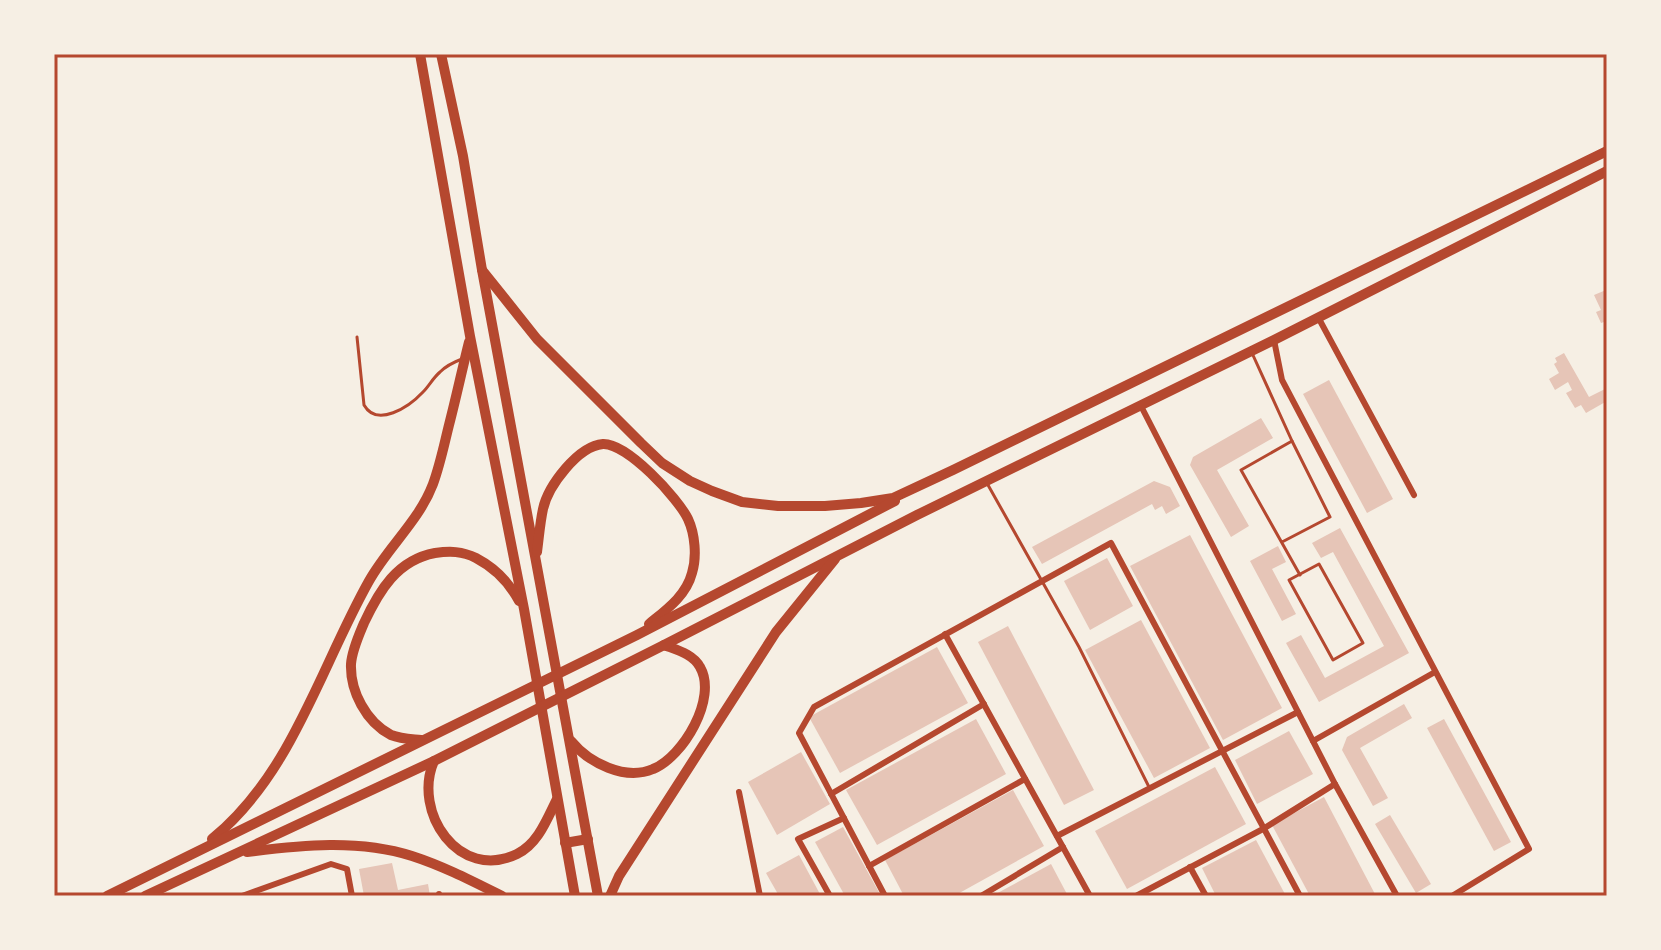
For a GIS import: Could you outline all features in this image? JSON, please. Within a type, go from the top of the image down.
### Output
[{"type":"highway","points":[[420,54],[575,896]]},
{"type":"highway","points":[[441,54],[463,156],[598,896]]},
{"type":"highway","points":[[482,270],[537,339],[662,463],[690,481],[742,502],[778,506],[861,503],[893,498],[953,470],[1607,151]]},
{"type":"highway","points":[[145,896],[434,761],[985,481],[1274,340],[1607,171]]},
{"type":"highway","points":[[456,257],[479,253]]},
{"type":"highway","points":[[196,852],[233,820],[266,781],[292,736],[371,576],[421,509],[433,486],[441,458],[470,336]]},
{"type":"highway","points":[[536,561],[543,506],[554,483],[588,447],[606,444],[622,449],[661,483],[679,504],[690,522],[695,547],[692,573],[683,594],[637,635]]},
{"type":"highway","points":[[107,896],[637,635],[953,470]]},
{"type":"highway","points":[[423,740],[402,739],[390,734],[363,708],[353,685],[351,662],[357,639],[376,599],[390,579],[404,565],[423,555],[447,551],[466,553],[503,578],[524,609]]},
{"type":"highway","points":[[610,896],[619,876],[776,632],[840,554]]},
{"type":"highway","points":[[571,741],[589,758],[612,769],[633,773],[653,770],[668,759],[700,716],[705,680],[700,666],[690,656],[664,645]]},
{"type":"highway","points":[[434,761],[428,780],[437,826],[448,842],[464,854],[478,859],[497,860],[518,853],[530,844],[543,828],[557,798]]},
{"type":"highway","points":[[565,843],[588,839]]},
{"type":"highway","points":[[237,853],[341,845],[376,849],[410,855],[502,896]]},
{"type":"street","points":[[1318,317],[1414,495]]},
{"type":"street","points":[[1274,340],[1282,380],[1529,849],[1452,896]]},
{"type":"street","points":[[1141,406],[1335,784],[1397,896]]},
{"type":"street","points":[[885,896],[799,733],[814,707],[1111,543],[1300,896]]},
{"type":"street","points":[[945,634],[1090,896]]},
{"type":"street","points":[[1313,741],[1435,672]]},
{"type":"street","points":[[831,794],[984,704]]},
{"type":"street","points":[[1057,836],[1298,712]]},
{"type":"street","points":[[869,866],[1025,779]]},
{"type":"street","points":[[1136,896],[1263,829],[1335,784]]},
{"type":"street","points":[[739,792],[760,896]]},
{"type":"street","points":[[830,896],[798,839],[844,818]]},
{"type":"street","points":[[981,896],[1063,847]]},
{"type":"street","points":[[242,896],[331,864],[347,869],[352,896]]},
{"type":"street","points":[[1190,867],[1206,896]]},
{"type":"lane","points":[[357,337],[364,405],[370,413],[379,416],[411,402],[440,372],[465,357]]},
{"type":"lane","points":[[1251,351],[1330,517],[1282,542]]},
{"type":"lane","points":[[1292,441],[1241,470],[1300,575]]},
{"type":"lane","points":[[985,481],[1079,647],[1150,789]]},
{"type":"lane","points":[[1319,564],[1363,643],[1333,660],[1289,580],[1300,575],[1319,564]]},
{"type":"building","points":[[1606,290],[1607,321],[1601,323],[1596,312],[1601,310],[1594,295]]},
{"type":"building","points":[[1564,353],[1589,397],[1607,388],[1607,401],[1586,413],[1581,405],[1575,408],[1566,393],[1572,390],[1568,382],[1555,390],[1549,379],[1559,373],[1554,364],[1557,362],[1555,358]]},
{"type":"building","points":[[1329,380],[1393,499],[1367,513],[1303,394]]},
{"type":"building","points":[[1261,418],[1273,438],[1217,470],[1249,526],[1231,537],[1190,465],[1193,457]]},
{"type":"building","points":[[1154,481],[1170,487],[1180,506],[1166,514],[1162,506],[1155,510],[1152,504],[1042,564],[1032,547]]},
{"type":"building","points":[[1340,528],[1409,653],[1319,702],[1286,643],[1301,635],[1325,678],[1384,646],[1333,552],[1321,558],[1312,543]]},
{"type":"building","points":[[1190,535],[1282,708],[1223,740],[1130,566]]},
{"type":"building","points":[[1278,546],[1286,562],[1272,569],[1296,614],[1282,621],[1250,561]]},
{"type":"building","points":[[1107,558],[1133,606],[1090,630],[1064,581]]},
{"type":"building","points":[[1141,620],[1210,748],[1154,778],[1085,650]]},
{"type":"building","points":[[1008,626],[1094,790],[1064,805],[978,642]]},
{"type":"building","points":[[937,647],[968,703],[840,773],[809,717]]},
{"type":"building","points":[[1404,704],[1412,718],[1360,748],[1388,798],[1373,806],[1342,750],[1347,737]]},
{"type":"building","points":[[976,719],[1006,774],[877,845],[846,790]]},
{"type":"building","points":[[1444,719],[1511,842],[1494,851],[1427,728]]},
{"type":"building","points":[[1289,731],[1313,774],[1257,804],[1235,760]]},
{"type":"building","points":[[801,752],[830,804],[777,835],[748,782]]},
{"type":"building","points":[[1215,767],[1246,824],[1127,889],[1095,831]]},
{"type":"building","points":[[1013,790],[1044,846],[954,896],[904,896],[885,860]]},
{"type":"building","points":[[1324,797],[1376,896],[1310,896],[1272,825]]},
{"type":"building","points":[[1390,815],[1431,884],[1416,893],[1375,824]]},
{"type":"building","points":[[843,827],[881,896],[845,896],[815,842]]},
{"type":"building","points":[[1256,840],[1286,896],[1216,896],[1202,868]]},
{"type":"building","points":[[799,855],[821,896],[779,896],[766,873]]},
{"type":"building","points":[[392,863],[398,890],[428,884],[430,896],[364,896],[359,869]]},
{"type":"building","points":[[1051,864],[1068,896],[992,896]]}]
